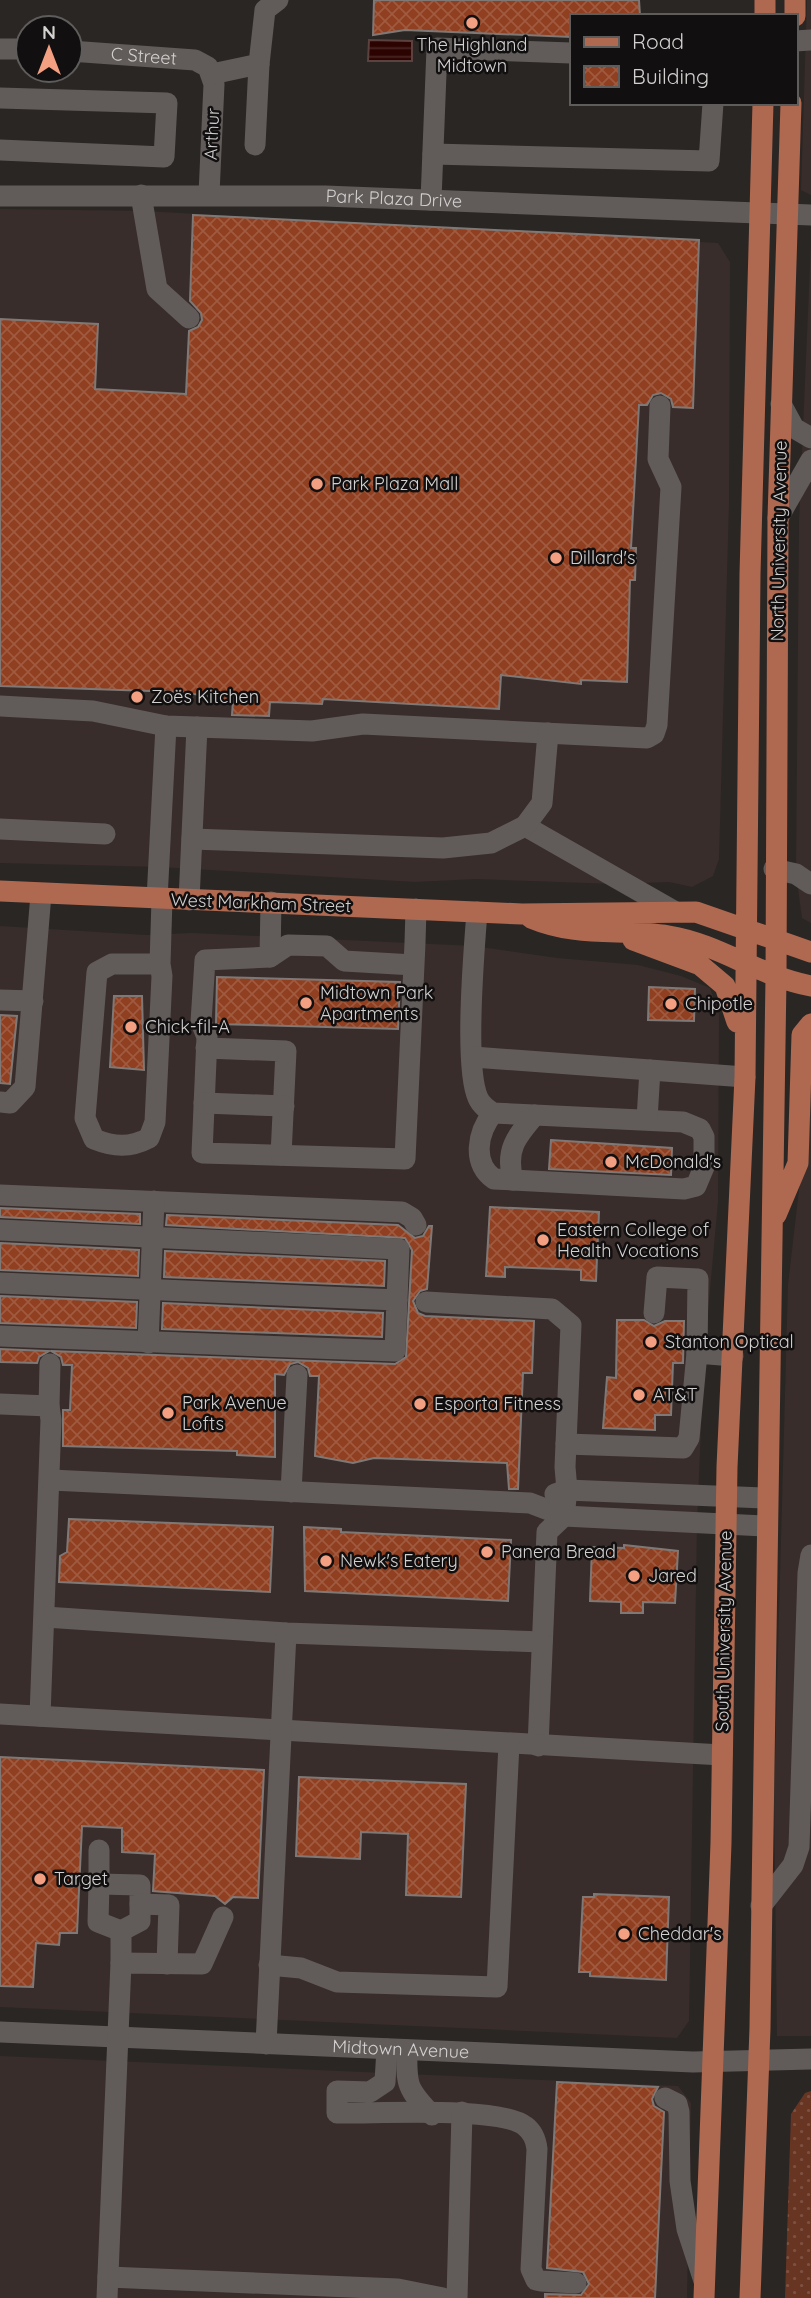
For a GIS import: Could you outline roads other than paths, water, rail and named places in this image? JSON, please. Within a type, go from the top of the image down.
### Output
[{"type":"main road","name":"North University Avenue","points":[[744,965],[752,440],[763,105]]},
{"type":"main road","name":"North University Avenue","points":[[776,978],[774,869],[778,518],[791,105]]},
{"type":"main road","name":"West Markham Street","points":[[0,891],[522,914],[696,912],[811,952]]},
{"type":"main road","name":"West Markham Street","points":[[522,914],[558,929],[680,939],[724,953],[744,965],[776,978],[811,986]]},
{"type":"main road","points":[[612,933],[700,965],[725,986],[733,1004],[745,1068]]},
{"type":"main road","name":"South University Avenue","points":[[704,2290],[722,1755],[726,1496],[745,1068],[744,965]]},
{"type":"main road","points":[[750,2298],[760,2061],[766,1498],[776,978]]},
{"type":"main road","points":[[771,1226],[798,1163],[802,1035],[811,1024]]},
{"type":"street","points":[[255,145],[265,10],[278,0]]},
{"type":"street","points":[[431,200],[437,48],[570,53]]},
{"type":"street","name":"C Street","points":[[84,52],[195,60],[208,67],[212,74]]},
{"type":"street","points":[[212,74],[259,64]]},
{"type":"street","name":"Arthur","points":[[209,194],[212,74]]},
{"type":"street","points":[[0,98],[167,103],[164,157],[0,150]]},
{"type":"street","points":[[433,154],[709,161],[713,105]]},
{"type":"street","name":"Park Plaza Drive","points":[[0,196],[209,194],[786,215]]},
{"type":"street","points":[[141,195],[157,289],[190,318]]},
{"type":"street","points":[[786,215],[811,215]]},
{"type":"street","points":[[781,404],[794,428],[811,438]]},
{"type":"street","points":[[0,706],[93,711],[166,726],[312,732],[363,724],[647,738],[654,734],[657,725],[671,487],[658,459],[660,406]]},
{"type":"street","points":[[778,518],[811,460]]},
{"type":"street","points":[[152,963],[102,967],[94,982],[85,1118],[94,1139],[110,1146],[134,1145],[149,1138],[155,1122],[162,976],[152,963],[166,726]]},
{"type":"street","points":[[189,900],[197,727]]},
{"type":"street","points":[[192,839],[458,849],[491,843],[525,826],[542,803],[548,733]]},
{"type":"street","points":[[525,826],[674,911]]},
{"type":"street","points":[[0,829],[105,834]]},
{"type":"street","points":[[774,869],[796,874],[811,884]]},
{"type":"street","points":[[0,1102],[10,1102],[25,1087],[28,1018],[33,1002],[41,894]]},
{"type":"street","points":[[270,957],[271,902]]},
{"type":"street","points":[[414,965],[344,961],[327,946],[288,945],[270,957],[205,960],[201,1021],[206,1037],[202,1153],[405,1158],[414,965],[416,909]]},
{"type":"street","points":[[477,912],[473,1056],[478,1098],[494,1113],[683,1122],[699,1129],[704,1137],[704,1167],[696,1186],[684,1189],[494,1179],[484,1172],[479,1157],[484,1124],[494,1113]]},
{"type":"street","points":[[0,1000],[33,1002]]},
{"type":"street","points":[[206,1048],[286,1051],[281,1155]]},
{"type":"street","points":[[473,1056],[650,1070],[745,1068]]},
{"type":"street","points":[[647,1119],[650,1070]]},
{"type":"street","points":[[204,1103],[284,1106]]},
{"type":"street","points":[[513,1180],[509,1150],[519,1133],[535,1115]]},
{"type":"street","points":[[0,1195],[402,1212],[412,1218],[416,1225]]},
{"type":"street","points":[[148,1343],[154,1201]]},
{"type":"street","points":[[0,1230],[399,1249],[395,1351],[0,1336]]},
{"type":"street","points":[[566,1444],[683,1448],[689,1438],[697,1353],[698,1279],[657,1278],[654,1313]]},
{"type":"street","points":[[0,1283],[397,1300]]},
{"type":"street","points":[[426,1302],[552,1309],[571,1325],[566,1444],[567,1490],[564,1516],[547,1531],[538,1745]]},
{"type":"street","points":[[697,1353],[733,1356]]},
{"type":"street","points":[[40,1716],[51,1480],[50,1364]]},
{"type":"street","points":[[291,1492],[297,1375]]},
{"type":"street","points":[[0,1404],[49,1406]]},
{"type":"street","points":[[51,1480],[530,1503],[564,1516],[766,1525]]},
{"type":"street","points":[[530,1503],[567,1490],[766,1498]]},
{"type":"street","points":[[761,1906],[793,1865],[799,1847],[808,1573],[811,1555]]},
{"type":"street","points":[[45,1617],[286,1633],[542,1642]]},
{"type":"street","points":[[266,2044],[286,1633]]},
{"type":"street","points":[[0,1714],[722,1755]]},
{"type":"street","points":[[269,1965],[301,1968],[337,1982],[496,1987],[509,1744]]},
{"type":"street","points":[[99,1850],[98,1922],[121,1931],[140,1921],[140,1885],[99,1884]]},
{"type":"street","points":[[140,1904],[169,1905],[167,1964]]},
{"type":"street","points":[[121,1963],[202,1964],[223,1917]]},
{"type":"street","points":[[121,1931],[120,2037],[108,2287],[398,2289],[443,2298]]},
{"type":"street","name":"Midtown Avenue","points":[[0,2032],[713,2063],[811,2059]]},
{"type":"street","points":[[397,2050],[411,2093],[432,2115]]},
{"type":"street","points":[[397,2050],[386,2082],[370,2092],[337,2091],[337,2113],[432,2115],[462,2112],[524,2124],[533,2134],[537,2150],[531,2269],[536,2280],[576,2283]]},
{"type":"street","points":[[665,2098],[672,2100],[679,2112],[680,2181],[687,2229],[704,2290]]},
{"type":"street","points":[[457,2298],[462,2112]]},
{"type":"place","name":"The Highland Midtown","points":[[472,23]]},
{"type":"place","name":"Park Plaza Mall","points":[[317,484]]},
{"type":"place","name":"Dillard's","points":[[556,558]]},
{"type":"place","name":"Zoës Kitchen","points":[[137,697]]},
{"type":"place","name":"Midtown Park Apartments","points":[[306,1003]]},
{"type":"place","name":"Chipotle","points":[[671,1004]]},
{"type":"place","name":"Chick-fil-A","points":[[131,1027]]},
{"type":"place","name":"McDonald's","points":[[611,1162]]},
{"type":"place","name":"Eastern College of Health Vocations","points":[[543,1240]]},
{"type":"place","name":"Stanton Optical","points":[[651,1342]]},
{"type":"place","name":"AT&T","points":[[639,1395]]},
{"type":"place","name":"Esporta Fitness","points":[[420,1404]]},
{"type":"place","name":"Park Avenue Lofts","points":[[168,1413]]},
{"type":"place","name":"Panera Bread","points":[[487,1552]]},
{"type":"place","name":"Newk's Eatery","points":[[326,1561]]},
{"type":"place","name":"Jared","points":[[634,1576]]},
{"type":"place","name":"Target","points":[[40,1879]]},
{"type":"place","name":"Cheddar's","points":[[624,1934]]}]
